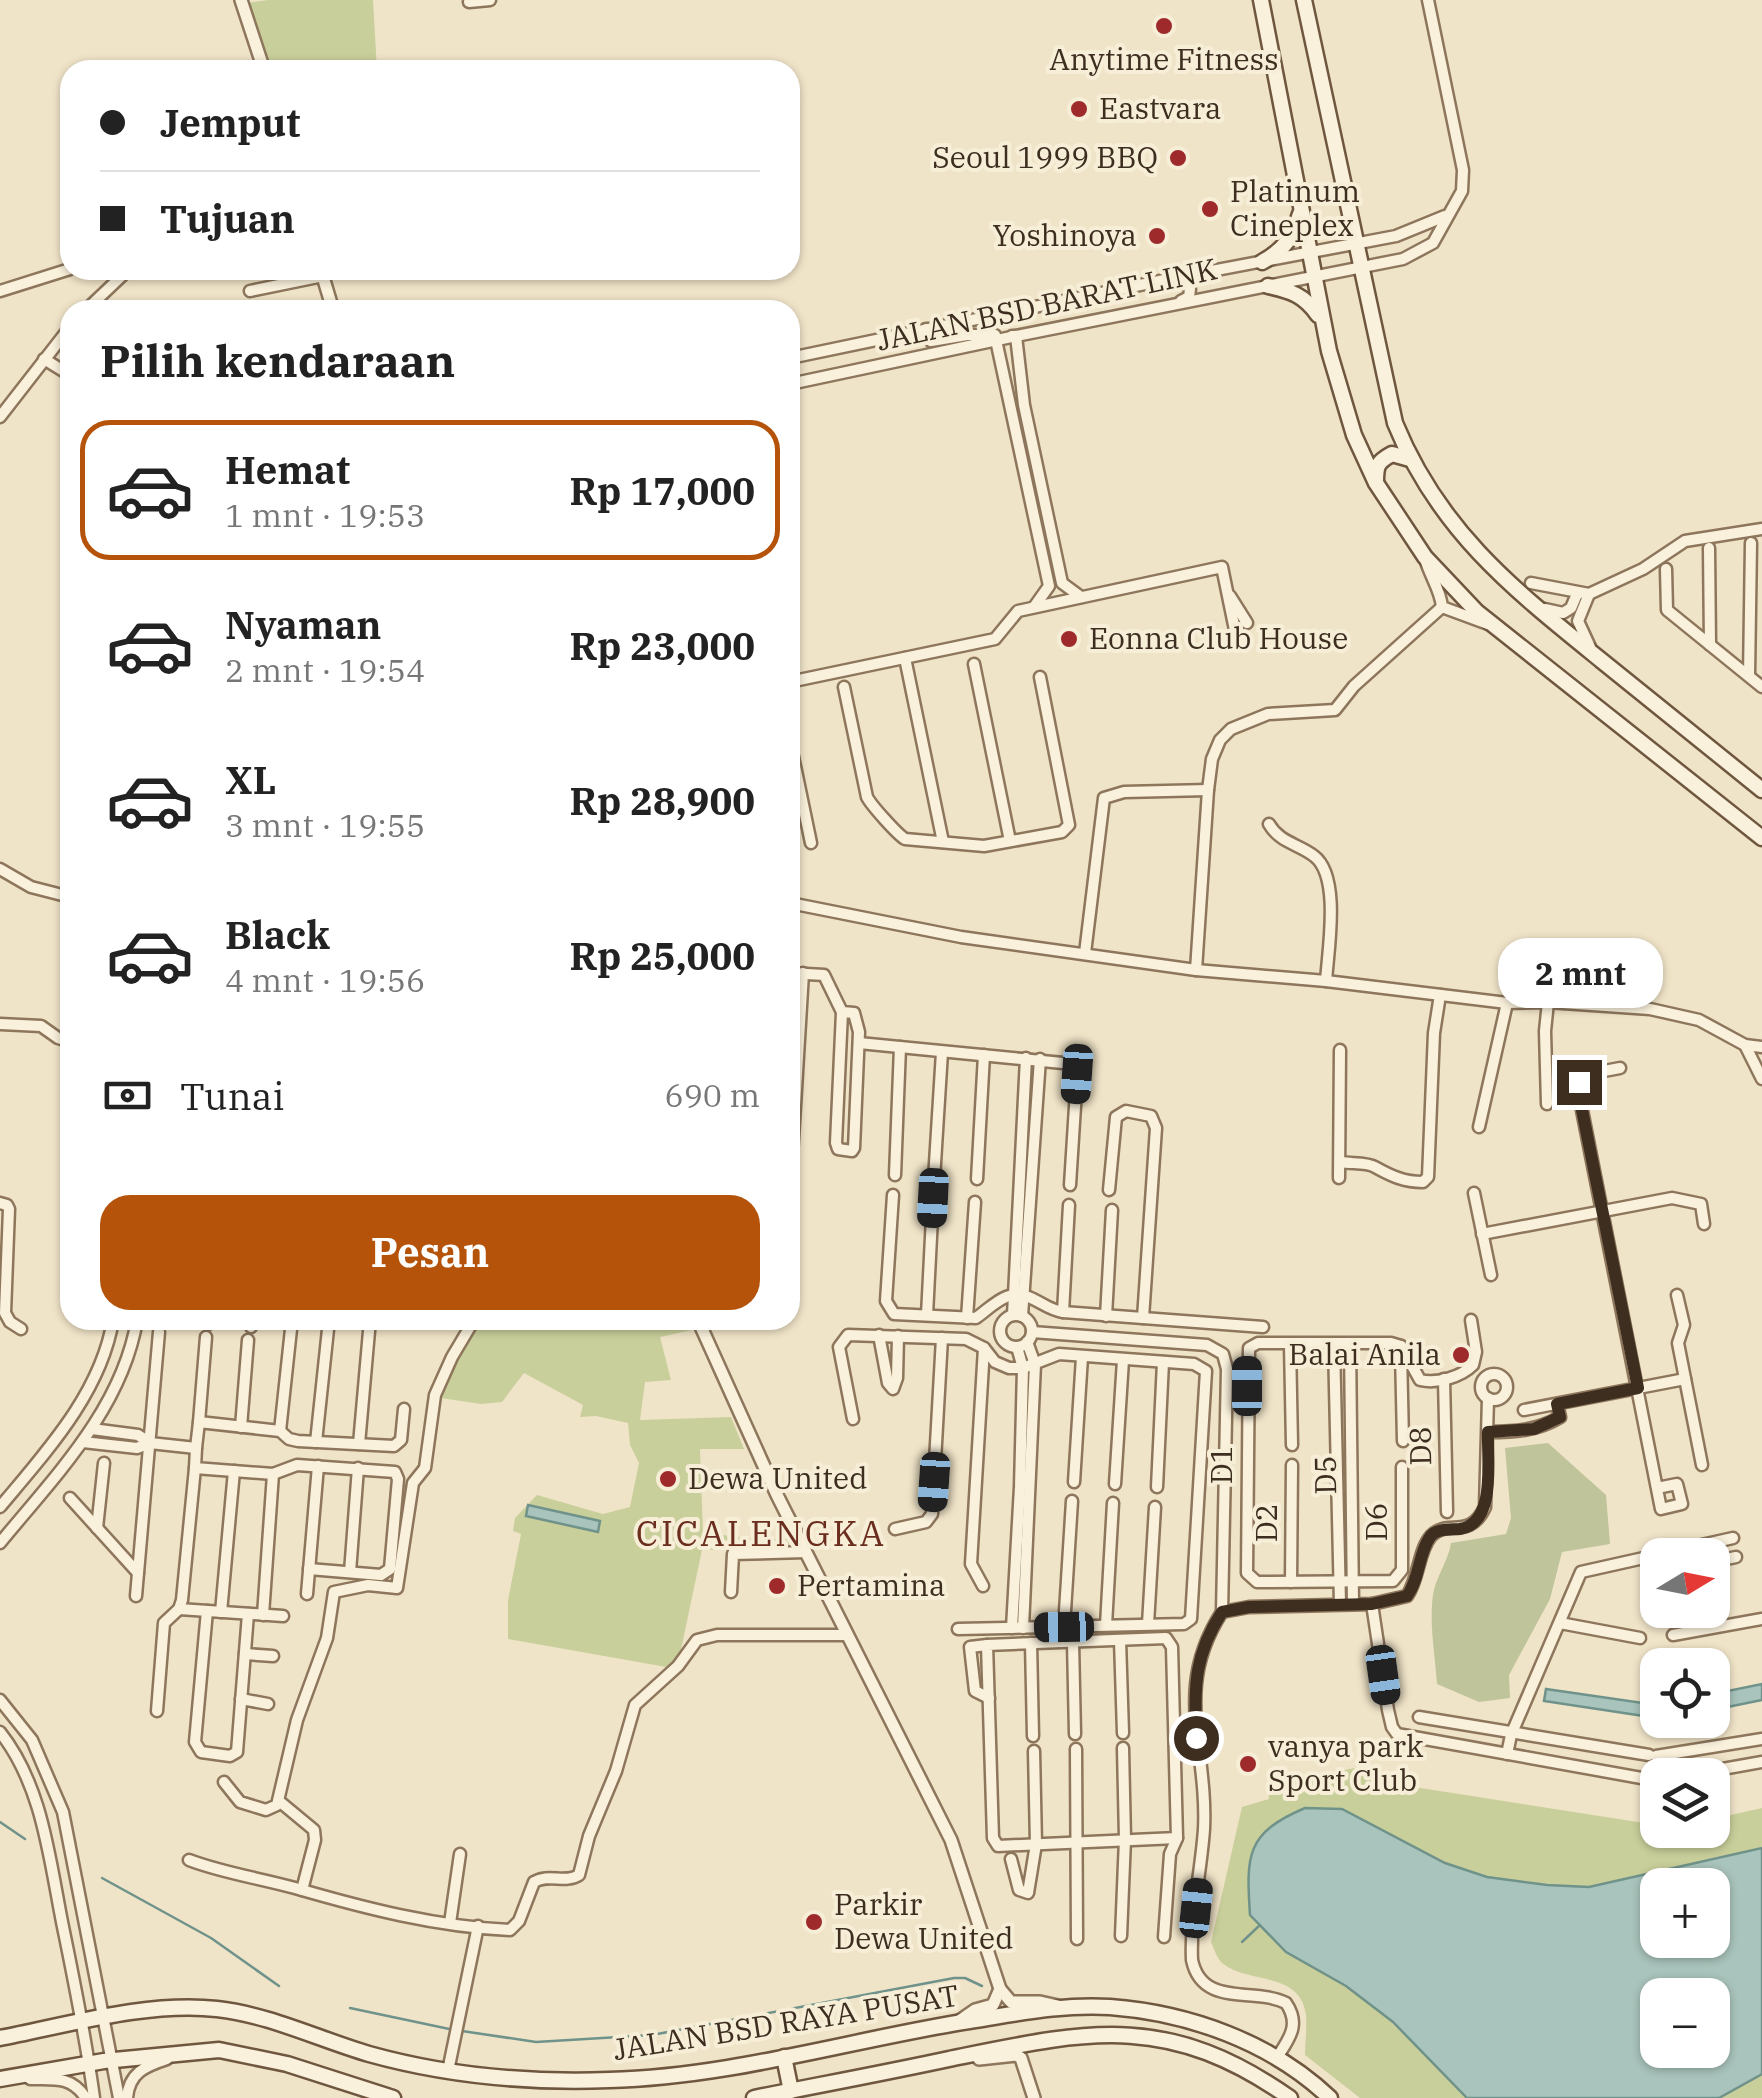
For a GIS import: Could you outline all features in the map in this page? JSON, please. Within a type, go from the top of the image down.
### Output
[{"type":"main road","points":[[1261,0],[1322,319],[1354,435],[1376,483],[1425,558],[1450,586],[1494,626],[1762,838]]},
{"type":"main road","points":[[1304,0],[1395,423],[1410,460],[1458,533],[1530,602],[1762,790]]},
{"type":"main road","points":[[1262,262],[1280,252],[1294,234],[1302,210]]},
{"type":"main road","points":[[1268,286],[1293,291],[1307,300],[1322,319]]},
{"type":"main road","points":[[1376,483],[1376,466],[1381,460],[1392,454],[1410,460]]},
{"type":"main road","name":"JALAN BSD RAYA PUSAT","points":[[0,2038],[104,2018],[212,2008],[241,2013],[364,2052],[448,2071],[547,2082],[616,2080],[675,2075],[1063,2007],[1145,2011],[1233,2036],[1276,2059],[1330,2098]]},
{"type":"main road","points":[[1140,2036],[1145,2011]]},
{"type":"main road","name":"JALAN BSD RAYA PUSAT","points":[[754,2098],[1072,2036],[1140,2036],[1221,2056],[1290,2098]]},
{"type":"main road","points":[[0,2079],[192,2050],[248,2054],[392,2098]]},
{"type":"main road","points":[[784,2057],[791,2091]]},
{"type":"street","points":[[242,0],[261,60]]},
{"type":"street","points":[[469,2],[490,0]]},
{"type":"street","name":"JALAN BSD BARAT LINK","points":[[800,382],[1403,260],[1433,243],[1462,191],[1463,170],[1428,0]]},
{"type":"street","name":"JALAN BSD BARAT LINK","points":[[800,356],[1169,278],[1396,236],[1446,216]]},
{"type":"street","points":[[0,291],[60,272]]},
{"type":"street","points":[[1169,278],[1183,280],[1190,289],[1189,297],[1174,304]]},
{"type":"street","points":[[96,300],[118,280]]},
{"type":"street","points":[[250,291],[294,280]]},
{"type":"street","points":[[926,329],[932,341],[967,334],[1016,336],[1024,406],[1062,583],[1080,598]]},
{"type":"street","points":[[0,417],[60,339]]},
{"type":"street","points":[[996,340],[1049,586]]},
{"type":"street","points":[[803,356],[808,380]]},
{"type":"street","points":[[44,359],[60,369]]},
{"type":"street","points":[[1004,380],[1023,378]]},
{"type":"street","points":[[1530,602],[1563,613],[1583,594],[1642,568],[1685,542],[1762,529]]},
{"type":"street","points":[[1749,676],[1751,543]]},
{"type":"street","points":[[1709,548],[1710,645]]},
{"type":"street","points":[[1196,970],[1208,790],[1212,758],[1220,740],[1231,729],[1268,714],[1336,710],[1354,686],[1442,607],[1442,596],[1425,558]]},
{"type":"street","points":[[800,676],[996,639],[1018,611],[1222,567],[1234,630]]},
{"type":"street","points":[[1666,568],[1667,610],[1762,687]]},
{"type":"street","points":[[1531,582],[1583,594]]},
{"type":"street","points":[[1033,608],[1049,586],[1062,583]]},
{"type":"street","points":[[1227,591],[1247,623]]},
{"type":"street","points":[[1583,594],[1578,621],[1594,655]]},
{"type":"street","points":[[1442,607],[1494,626]]},
{"type":"street","points":[[906,658],[943,842]]},
{"type":"street","points":[[974,664],[1010,841]]},
{"type":"street","points":[[844,687],[872,807],[905,839],[984,846],[1062,832],[1069,826],[1040,677]]},
{"type":"street","points":[[800,790],[811,843]]},
{"type":"street","points":[[1085,953],[1104,798],[1124,792],[1208,790]]},
{"type":"street","points":[[1270,824],[1283,840],[1313,854],[1328,878],[1331,899],[1326,981]]},
{"type":"street","points":[[0,869],[31,886],[60,894]]},
{"type":"street","points":[[800,905],[961,937],[1196,970],[1507,1003],[1650,1009],[1698,1020],[1745,1046],[1762,1048]]},
{"type":"street","points":[[800,1024],[803,974],[824,976],[842,1012],[836,1144],[840,1150],[854,1148],[859,1044],[856,1016],[842,1012]]},
{"type":"street","points":[[1341,1162],[1372,1165],[1381,1173],[1407,1182],[1423,1182],[1428,1176],[1434,1033],[1440,995]]},
{"type":"street","points":[[1547,1104],[1548,1002]]},
{"type":"street","points":[[1479,1128],[1507,1003]]},
{"type":"street","points":[[0,1024],[41,1026],[60,1036]]},
{"type":"street","points":[[859,1044],[1069,1062],[1077,1068],[1070,1185]]},
{"type":"street","points":[[1745,1046],[1762,1079]]},
{"type":"street","points":[[894,1175],[900,1047]]},
{"type":"street","points":[[1339,1178],[1340,1050]]},
{"type":"street","points":[[934,1179],[942,1052]]},
{"type":"street","points":[[978,1179],[984,1055]]},
{"type":"street","points":[[1018,1316],[1026,1058]]},
{"type":"street","points":[[1018,1294],[1040,1059]]},
{"type":"street","points":[[1620,1068],[1583,1076],[1578,1090],[1657,1488]]},
{"type":"street","points":[[1109,1190],[1116,1117],[1126,1112],[1150,1116],[1156,1128],[1143,1318]]},
{"type":"street","points":[[1474,1194],[1491,1276]]},
{"type":"street","points":[[893,1195],[886,1305],[894,1314],[976,1318],[1018,1294]]},
{"type":"street","points":[[927,1316],[933,1198]]},
{"type":"street","points":[[1482,1234],[1672,1198],[1701,1204],[1704,1224]]},
{"type":"street","points":[[0,1202],[7,1204],[9,1210],[2,1304],[10,1322],[20,1329]]},
{"type":"street","points":[[967,1318],[975,1202]]},
{"type":"street","points":[[1062,1312],[1068,1206]]},
{"type":"street","points":[[1106,1316],[1112,1210]]},
{"type":"street","points":[[1018,1294],[1062,1312],[1263,1327]]},
{"type":"street","points":[[1677,1295],[1684,1324],[1678,1343],[1702,1465]]},
{"type":"street","points":[[1017,1628],[1023,1368],[1026,1340],[1030,1323],[1018,1316],[1004,1320],[1001,1338],[1008,1345],[1026,1340],[1207,1346],[1224,1354],[1227,1369],[1222,1612],[1201,1649],[1194,1678],[1184,1737],[1177,1838],[1170,1854],[1164,1937]]},
{"type":"street","points":[[1292,1445],[1290,1344],[1391,1343],[1401,1346],[1420,1380],[1427,1382],[1444,1379],[1473,1365],[1476,1352],[1471,1320]]},
{"type":"street","points":[[0,1507],[81,1402],[99,1366],[110,1330]]},
{"type":"street","points":[[0,1543],[92,1428],[122,1374],[134,1330]]},
{"type":"street","points":[[280,1431],[291,1330]]},
{"type":"street","points":[[316,1442],[328,1330]]},
{"type":"street","points":[[359,1444],[369,1330]]},
{"type":"street","points":[[224,1782],[235,1798],[251,1807],[270,1810],[278,1801],[297,1720],[327,1638],[334,1592],[368,1586],[393,1590],[400,1582],[413,1483],[425,1468],[435,1395],[468,1330]]},
{"type":"street","points":[[703,1330],[806,1552],[951,1840],[1000,1989],[1011,2002],[1063,2007]]},
{"type":"street","points":[[136,1596],[158,1332]]},
{"type":"street","points":[[853,1419],[840,1343],[848,1335],[974,1341],[1002,1366],[1023,1368],[1059,1354],[1194,1364],[1202,1366],[1207,1374],[1191,1619],[1184,1624],[958,1629]]},
{"type":"street","points":[[878,1335],[888,1384],[893,1389],[898,1336]]},
{"type":"street","points":[[158,1711],[164,1622],[179,1609],[206,1337]]},
{"type":"street","points":[[894,1529],[926,1522],[932,1514],[942,1338]]},
{"type":"street","points":[[241,1426],[248,1340]]},
{"type":"street","points":[[1017,1628],[1035,1364],[1026,1340]]},
{"type":"street","name":"D1","points":[[1290,1344],[1251,1345],[1247,1351],[1247,1573],[1257,1582],[1291,1582]]},
{"type":"street","name":"D5","points":[[1334,1344],[1340,1604]]},
{"type":"street","name":"D5","points":[[1350,1344],[1353,1604]]},
{"type":"street","points":[[1401,1346],[1403,1441]]},
{"type":"street","points":[[983,1586],[971,1564],[984,1348]]},
{"type":"street","points":[[1074,1482],[1082,1357]]},
{"type":"street","points":[[1115,1484],[1123,1360]]},
{"type":"street","points":[[1156,1486],[1164,1362]]},
{"type":"street","name":"D8","points":[[1444,1379],[1447,1512]]},
{"type":"street","points":[[1524,1410],[1685,1379]]},
{"type":"street","points":[[1222,1612],[1249,1607],[1372,1604],[1407,1596],[1430,1537],[1465,1528],[1479,1520],[1485,1507],[1488,1398]]},
{"type":"street","points":[[1488,1432],[1518,1432],[1547,1425],[1560,1417],[1557,1404]]},
{"type":"street","points":[[199,1422],[280,1431],[289,1439],[316,1442],[399,1444],[404,1409]]},
{"type":"street","points":[[92,1428],[138,1434],[150,1443]]},
{"type":"street","points":[[83,1442],[137,1448],[150,1443],[196,1448]]},
{"type":"street","points":[[98,1528],[104,1463]]},
{"type":"street","points":[[194,1468],[273,1474],[296,1465],[391,1470],[398,1479],[390,1569],[382,1574],[309,1569]]},
{"type":"street","name":"D2","points":[[1291,1582],[1292,1465]]},
{"type":"street","points":[[307,1594],[318,1466]]},
{"type":"street","name":"D6","points":[[1353,1583],[1383,1583],[1399,1576],[1402,1570],[1402,1467]]},
{"type":"street","points":[[350,1572],[358,1468]]},
{"type":"street","points":[[221,1612],[234,1471]]},
{"type":"street","points":[[263,1615],[273,1474]]},
{"type":"street","points":[[70,1498],[138,1573]]},
{"type":"street","points":[[1064,1627],[1072,1501]]},
{"type":"street","points":[[1106,1626],[1113,1503]]},
{"type":"street","points":[[1148,1624],[1155,1507]]},
{"type":"street","points":[[731,1592],[734,1554],[806,1552]]},
{"type":"street","points":[[1730,1558],[1736,1557]]},
{"type":"street","points":[[1507,1754],[1578,1577],[1584,1570],[1640,1560]]},
{"type":"street","points":[[1291,1582],[1353,1583]]},
{"type":"street","points":[[1372,1604],[1388,1710],[1398,1734],[1640,1778]]},
{"type":"street","points":[[179,1609],[283,1616]]},
{"type":"street","points":[[207,1611],[196,1742],[201,1752],[235,1756],[248,1614]]},
{"type":"street","points":[[1730,1624],[1762,1618]]},
{"type":"street","points":[[1560,1624],[1640,1638]]},
{"type":"street","points":[[1673,1635],[1705,1628]]},
{"type":"street","points":[[188,1860],[315,1896],[414,1918],[513,1928],[534,1882],[548,1876],[567,1879],[579,1874],[635,1705],[678,1666],[697,1640],[710,1635],[847,1634]]},
{"type":"street","points":[[1177,1838],[1000,1846],[994,1842],[987,1645],[1166,1638],[1171,1643],[1184,1737],[1204,1829],[1192,1948],[1194,1970],[1215,1990],[1286,2004],[1294,2019],[1294,2032],[1276,2059]]},
{"type":"street","points":[[1120,1640],[1123,1733]]},
{"type":"street","points":[[1073,1642],[1076,1734]]},
{"type":"street","points":[[1030,1644],[1033,1736]]},
{"type":"street","points":[[245,1654],[272,1656]]},
{"type":"street","points":[[241,1699],[268,1704]]},
{"type":"street","points":[[0,1700],[32,1740],[63,1812],[120,2098]]},
{"type":"street","points":[[1420,1717],[1652,1756],[1762,1738]]},
{"type":"street","points":[[0,1732],[16,1752],[30,1782],[41,1820],[94,2098]]},
{"type":"street","points":[[1121,1936],[1123,1748]]},
{"type":"street","points":[[1076,1749],[1076,1939]]},
{"type":"street","points":[[1010,1859],[1019,1890],[1028,1892],[1036,1844],[1034,1750]]},
{"type":"street","points":[[1698,1750],[1699,1758]]},
{"type":"street","points":[[1730,1767],[1762,1762]]},
{"type":"street","points":[[278,1801],[314,1830],[302,1890]]},
{"type":"street","points":[[450,1923],[460,1854]]},
{"type":"street","points":[[448,2071],[478,1926]]},
{"type":"street","points":[[954,2024],[993,2004],[1000,1989]]},
{"type":"street","points":[[1024,2065],[1032,2048],[1072,2036]]},
{"type":"street","points":[[127,2098],[134,2075],[147,2066],[192,2050]]},
{"type":"street","points":[[950,2059],[1016,2055],[1024,2065],[1034,2098]]},
{"type":"street","points":[[0,2079],[64,2079],[76,2085],[86,2098]]},
{"type":"green space","points":[[373,0],[376,60],[265,60],[246,3]]},
{"type":"green space","name":"Dewa United","points":[[474,1330],[692,1330],[660,1337],[671,1380],[645,1382],[640,1420],[731,1417],[744,1449],[700,1449],[703,1533],[770,1540],[791,1536],[797,1549],[702,1550],[679,1659],[672,1668],[508,1639],[508,1600],[521,1534],[513,1531],[515,1518],[537,1495],[603,1514],[630,1507],[639,1463],[630,1445],[628,1423],[580,1417],[583,1405],[524,1373],[502,1402],[481,1404],[441,1398]]},
{"type":"green space","points":[[1548,1443],[1606,1495],[1610,1544],[1562,1552],[1550,1599],[1509,1675],[1510,1698],[1479,1702],[1437,1684],[1433,1595],[1451,1543],[1506,1534],[1511,1518],[1505,1448]]},
{"type":"green space","points":[[1365,1766],[1374,1769],[1376,1781],[1640,1822],[1640,1848],[1730,1848],[1730,1815],[1762,1808],[1762,2098],[1360,2098],[1305,2055],[1306,2015],[1294,1991],[1272,1980],[1233,1970],[1220,1961],[1211,1942],[1242,1807],[1269,1799],[1268,1785]]},
{"type":"water","points":[[528,1505],[600,1521],[598,1532],[526,1516]]},
{"type":"water","points":[[1762,1684],[1762,1700],[1730,1707],[1730,1691]]},
{"type":"water","points":[[1546,1689],[1640,1703],[1640,1715],[1544,1701]]},
{"type":"water","points":[[1305,1808],[1342,1809],[1445,1863],[1487,1877],[1589,1887],[1640,1876],[1640,1958],[1730,1958],[1730,1868],[1673,1868],[1762,1848],[1762,2074],[1719,2098],[1467,2098],[1393,2022],[1346,1986],[1286,1952],[1250,1915],[1250,1861],[1254,1848],[1271,1827]]},
{"type":"waterway","points":[[0,1822],[25,1839]]},
{"type":"waterway","points":[[102,1878],[211,1938],[279,1986]]},
{"type":"waterway","points":[[1242,1942],[1260,1925]]},
{"type":"waterway","points":[[462,2031],[536,2042],[652,2035],[954,1978],[965,1978],[982,1986]]},
{"type":"waterway","points":[[350,2008],[454,2030]]},
{"type":"place","name":"Anytime Fitness","points":[[1164,26]]},
{"type":"place","name":"Eastvara","points":[[1079,109]]},
{"type":"place","name":"Seoul 1999 BBQ","points":[[1178,158]]},
{"type":"place","name":"Platinum Cineplex","points":[[1210,209]]},
{"type":"place","name":"Yoshinoya","points":[[1157,236]]},
{"type":"place","name":"Eonna Club House","points":[[1069,639]]},
{"type":"place","name":"Balai Anila","points":[[1461,1355]]},
{"type":"place","name":"Dewa United","points":[[668,1479]]},
{"type":"place","name":"Pertamina","points":[[777,1586]]},
{"type":"place","name":"vanya park Sport Club","points":[[1248,1764]]},
{"type":"place","name":"Parkir Dewa United","points":[[814,1922]]},
{"type":"district","name":"CICALENGKA","points":[[761,1534]]},
{"type":"route","points":[[1196,1738],[1194,1678],[1201,1649],[1222,1612],[1249,1607],[1372,1604],[1407,1596],[1430,1537],[1441,1530],[1465,1528],[1479,1520],[1485,1507],[1488,1432],[1534,1429],[1560,1417],[1557,1404],[1638,1388],[1579,1082]]}]
